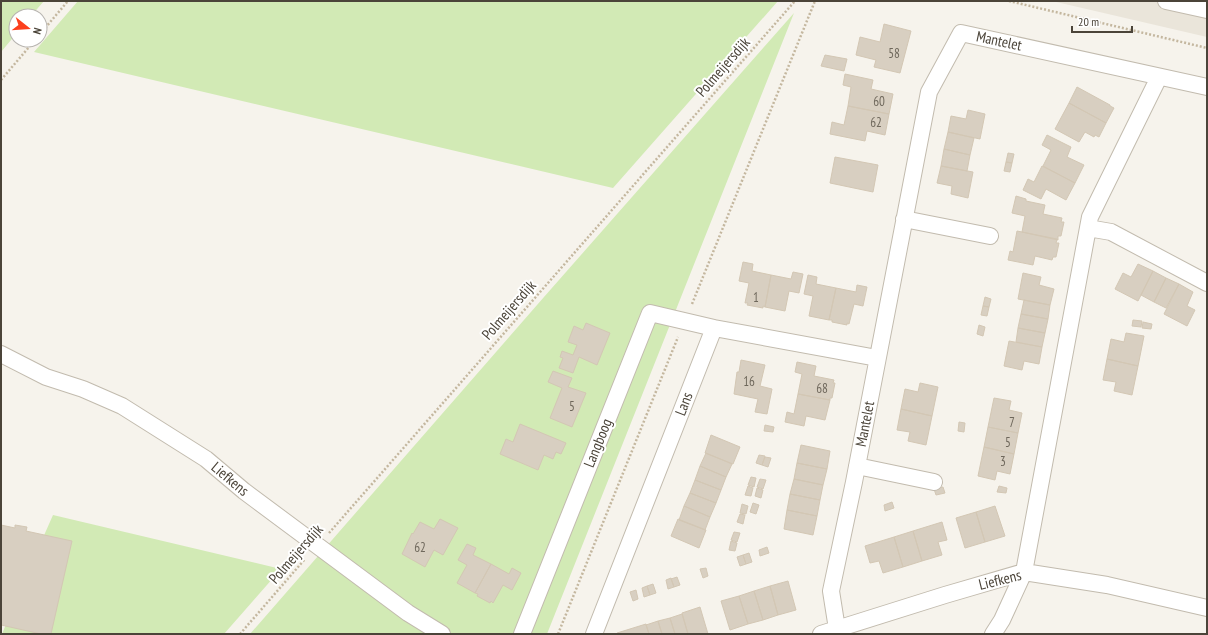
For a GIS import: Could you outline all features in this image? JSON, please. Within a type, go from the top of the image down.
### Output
[{"type":"street","points":[[1166,1],[1207,10]]},
{"type":"street","name":"Mantelet","points":[[838,629],[831,591],[929,92],[961,33],[1207,87]]},
{"type":"street","points":[[993,634],[1002,620],[1024,572],[1090,217],[1159,76]]},
{"type":"street","points":[[904,219],[990,236]]},
{"type":"street","points":[[1088,228],[1111,232],[1207,283]]},
{"type":"street","name":"Langboog","points":[[522,634],[650,313],[714,328]]},
{"type":"street","points":[[714,328],[877,358]]},
{"type":"street","name":"Lans","points":[[594,634],[714,328]]},
{"type":"street","name":"Liefkens","points":[[1,354],[46,377],[83,389],[122,406],[206,459],[244,491],[408,613],[442,634]]},
{"type":"street","points":[[856,466],[934,482]]},
{"type":"street","name":"Liefkens","points":[[821,634],[1024,572],[1107,585],[1207,608]]},
{"type":"path","points":[[48,25],[68,1]]},
{"type":"path","name":"Polmeijersdijk","points":[[240,634],[795,1]]},
{"type":"path","points":[[1009,1],[1207,48]]},
{"type":"path","points":[[1,80],[28,48]]},
{"type":"shaded area","points":[[1052,1],[1207,1],[1207,37]]},
{"type":"green space","points":[[1,1],[44,1],[38,8],[8,8],[8,44],[1,52]]},
{"type":"green space","points":[[78,1],[778,1],[613,188],[34,52],[37,48],[48,48],[48,36]]},
{"type":"green space","points":[[794,13],[547,634],[250,634],[544,297]]},
{"type":"green space","points":[[53,515],[281,569],[224,634],[2,634]]},
{"type":"building","points":[[884,24],[911,31],[900,73],[874,67],[876,60],[856,55],[860,37],[880,42]]},
{"type":"building","points":[[825,55],[847,59],[844,71],[821,66]]},
{"type":"building","points":[[845,74],[873,80],[871,89],[893,94],[889,114],[848,106],[851,87],[843,85]]},
{"type":"building","points":[[1077,87],[1114,108],[1106,123],[1069,103]]},
{"type":"building","points":[[1069,103],[1106,123],[1099,137],[1095,135],[1094,137],[1085,132],[1079,142],[1055,129]]},
{"type":"building","points":[[848,106],[889,114],[885,135],[867,131],[865,141],[830,134],[832,122],[844,125]]},
{"type":"building","points":[[968,110],[985,114],[980,139],[948,132],[951,116],[966,119]]},
{"type":"building","points":[[948,132],[974,138],[970,155],[944,149]]},
{"type":"building","points":[[1047,135],[1071,147],[1067,157],[1084,165],[1075,183],[1043,166],[1051,150],[1042,145]]},
{"type":"building","points":[[944,149],[970,155],[967,171],[941,166]]},
{"type":"building","points":[[1008,153],[1014,154],[1012,163],[1006,162]]},
{"type":"building","points":[[835,157],[878,165],[873,192],[830,183]]},
{"type":"building","points":[[1006,162],[1012,163],[1010,172],[1004,171]]},
{"type":"building","points":[[941,166],[973,172],[968,198],[951,194],[952,186],[937,183]]},
{"type":"building","points":[[1042,166],[1075,183],[1066,200],[1046,189],[1041,199],[1023,190],[1028,179],[1034,182]]},
{"type":"building","points":[[1016,196],[1026,199],[1026,201],[1045,205],[1043,214],[1062,218],[1061,222],[1064,222],[1061,236],[1058,236],[1058,240],[1022,232],[1025,216],[1012,213]]},
{"type":"building","points":[[1017,231],[1057,239],[1056,243],[1059,243],[1056,257],[1053,257],[1052,260],[1035,256],[1033,265],[1008,260],[1010,251],[1013,252]]},
{"type":"building","points":[[743,262],[753,264],[752,271],[771,275],[765,307],[763,306],[763,308],[747,305],[748,303],[745,303],[749,283],[739,281]]},
{"type":"building","points":[[1138,264],[1153,271],[1138,301],[1115,289],[1123,273],[1131,277]]},
{"type":"building","points":[[1153,271],[1166,278],[1154,302],[1141,295]]},
{"type":"building","points":[[793,272],[803,274],[799,293],[789,291],[785,311],[765,307],[771,275],[791,279]]},
{"type":"building","points":[[1023,273],[1041,277],[1039,285],[1054,289],[1050,305],[1018,299]]},
{"type":"building","points":[[808,275],[817,277],[816,284],[836,288],[829,320],[809,316],[813,296],[804,294]]},
{"type":"building","points":[[1166,278],[1179,284],[1166,308],[1154,302]]},
{"type":"building","points":[[1179,284],[1193,292],[1187,306],[1195,310],[1187,326],[1164,314]]},
{"type":"building","points":[[857,285],[867,287],[863,306],[854,304],[849,324],[847,323],[847,325],[832,322],[832,320],[829,320],[836,288],[856,292]]},
{"type":"building","points":[[985,297],[991,299],[989,307],[983,306]]},
{"type":"building","points":[[1024,300],[1050,305],[1048,319],[1021,314]]},
{"type":"building","points":[[983,306],[989,307],[987,316],[981,315]]},
{"type":"building","points":[[1021,314],[1048,319],[1045,333],[1018,328]]},
{"type":"building","points":[[1133,320],[1142,321],[1141,327],[1132,326]]},
{"type":"building","points":[[1143,322],[1152,324],[1151,329],[1142,328]]},
{"type":"building","points":[[586,323],[610,333],[597,365],[579,357],[573,373],[559,368],[563,358],[560,357],[562,351],[573,355],[577,345],[568,342],[574,326],[583,330]]},
{"type":"building","points":[[979,325],[985,327],[983,336],[977,334]]},
{"type":"building","points":[[1018,328],[1045,333],[1042,347],[1016,342]]},
{"type":"building","points":[[1126,333],[1144,336],[1138,366],[1107,359],[1111,339],[1124,342]]},
{"type":"building","points":[[1009,341],[1042,347],[1039,364],[1024,361],[1022,370],[1004,366]]},
{"type":"building","points":[[1107,359],[1138,366],[1132,395],[1114,391],[1116,382],[1103,380]]},
{"type":"building","points":[[741,360],[765,365],[760,386],[772,389],[767,414],[755,412],[758,399],[734,394],[737,372],[739,372]]},
{"type":"building","points":[[797,362],[816,366],[814,376],[834,380],[833,383],[835,383],[832,398],[830,398],[830,400],[798,394],[802,374],[795,372]]},
{"type":"building","points":[[553,371],[572,378],[568,387],[586,393],[572,427],[550,418],[562,388],[548,382]]},
{"type":"building","points":[[920,383],[938,387],[932,416],[901,409],[905,389],[918,392]]},
{"type":"building","points":[[798,394],[830,400],[825,420],[806,416],[804,426],[785,422],[787,412],[794,414]]},
{"type":"building","points":[[994,398],[1011,401],[1009,410],[1022,413],[1018,433],[988,427]]},
{"type":"building","points":[[901,409],[932,416],[926,445],[908,441],[910,432],[897,430]]},
{"type":"building","points":[[959,422],[965,423],[964,432],[958,431]]},
{"type":"building","points":[[520,424],[566,443],[561,454],[556,452],[553,459],[544,455],[538,470],[500,454],[506,439],[513,442]]},
{"type":"building","points":[[765,425],[774,427],[773,432],[764,431]]},
{"type":"building","points":[[988,427],[1018,433],[1014,454],[984,447]]},
{"type":"building","points":[[711,435],[740,447],[733,464],[705,453]]},
{"type":"building","points":[[801,445],[830,451],[827,469],[797,463]]},
{"type":"building","points":[[984,447],[1014,454],[1010,474],[997,471],[995,480],[978,476]]},
{"type":"building","points":[[706,453],[732,464],[726,477],[700,466]]},
{"type":"building","points":[[759,455],[765,456],[762,465],[756,463]]},
{"type":"building","points":[[765,457],[771,458],[768,467],[762,465]]},
{"type":"building","points":[[797,463],[827,469],[823,485],[794,479]]},
{"type":"building","points":[[700,466],[726,477],[721,490],[695,480]]},
{"type":"building","points":[[751,477],[756,478],[754,487],[748,485]]},
{"type":"building","points":[[760,479],[766,480],[763,489],[757,487]]},
{"type":"building","points":[[794,479],[823,485],[820,500],[790,494]]},
{"type":"building","points":[[695,480],[721,490],[716,503],[690,493]]},
{"type":"building","points":[[748,486],[753,488],[751,496],[745,495]]},
{"type":"building","points":[[999,486],[1007,488],[1006,493],[997,492]]},
{"type":"building","points":[[943,487],[945,493],[936,495],[934,489]]},
{"type":"building","points":[[757,488],[763,490],[761,498],[755,496]]},
{"type":"building","points":[[690,493],[716,503],[710,517],[684,506]]},
{"type":"building","points":[[790,494],[820,500],[817,516],[787,510]]},
{"type":"building","points":[[892,502],[894,508],[885,511],[884,505]]},
{"type":"building","points":[[753,503],[759,505],[756,514],[750,512]]},
{"type":"building","points":[[742,504],[748,506],[746,514],[740,513]]},
{"type":"building","points":[[684,506],[710,517],[705,530],[679,520]]},
{"type":"building","points":[[995,506],[1005,536],[985,542],[976,512]]},
{"type":"building","points":[[787,510],[817,516],[813,535],[784,529]]},
{"type":"building","points":[[976,512],[985,542],[965,548],[956,518]]},
{"type":"building","points":[[740,514],[745,515],[743,524],[737,522]]},
{"type":"building","points":[[440,519],[458,528],[443,555],[434,550],[425,567],[402,554],[412,533],[413,534],[420,522],[434,529]]},
{"type":"building","points":[[678,519],[706,530],[699,548],[671,536]]},
{"type":"building","points":[[942,522],[947,540],[938,542],[942,555],[922,561],[913,531]]},
{"type":"building","points":[[1,525],[15,528],[15,525],[27,527],[26,531],[72,541],[51,634],[41,634],[1,625]]},
{"type":"building","points":[[913,531],[922,561],[903,567],[894,537]]},
{"type":"building","points":[[734,532],[740,533],[737,542],[731,540]]},
{"type":"building","points":[[894,537],[903,567],[883,573],[879,561],[870,563],[865,546]]},
{"type":"building","points":[[731,541],[737,543],[735,551],[729,550]]},
{"type":"building","points":[[467,544],[476,548],[473,555],[491,564],[475,593],[457,583],[467,565],[458,560]]},
{"type":"building","points":[[767,547],[769,553],[760,556],[759,550]]},
{"type":"building","points":[[749,553],[752,562],[746,564],[743,555]]},
{"type":"building","points":[[743,555],[746,564],[740,566],[737,557]]},
{"type":"building","points":[[491,564],[509,574],[512,568],[521,573],[512,590],[503,585],[493,603],[491,601],[490,603],[477,596],[478,594],[475,593]]},
{"type":"building","points":[[706,568],[708,576],[703,578],[700,569]]},
{"type":"building","points":[[677,577],[680,585],[674,587],[671,579]]},
{"type":"building","points":[[671,578],[674,587],[668,589],[666,580]]},
{"type":"building","points":[[788,581],[796,610],[778,615],[770,586]]},
{"type":"building","points":[[653,584],[656,593],[650,595],[647,586]]},
{"type":"building","points":[[647,586],[650,595],[644,597],[642,588]]},
{"type":"building","points":[[770,586],[778,615],[763,620],[754,591]]},
{"type":"building","points":[[636,590],[638,599],[633,601],[630,592]]},
{"type":"building","points":[[754,591],[763,620],[748,624],[739,596]]},
{"type":"building","points":[[739,596],[748,624],[730,630],[721,601]]},
{"type":"building","points":[[700,607],[708,634],[688,634],[682,613]]},
{"type":"building","points":[[682,614],[688,634],[675,634],[670,618]]},
{"type":"building","points":[[670,618],[675,634],[662,634],[658,621]]},
{"type":"building","points":[[658,621],[662,634],[649,634],[646,625]]},
{"type":"building","points":[[646,624],[649,634],[617,634],[617,633]]}]
